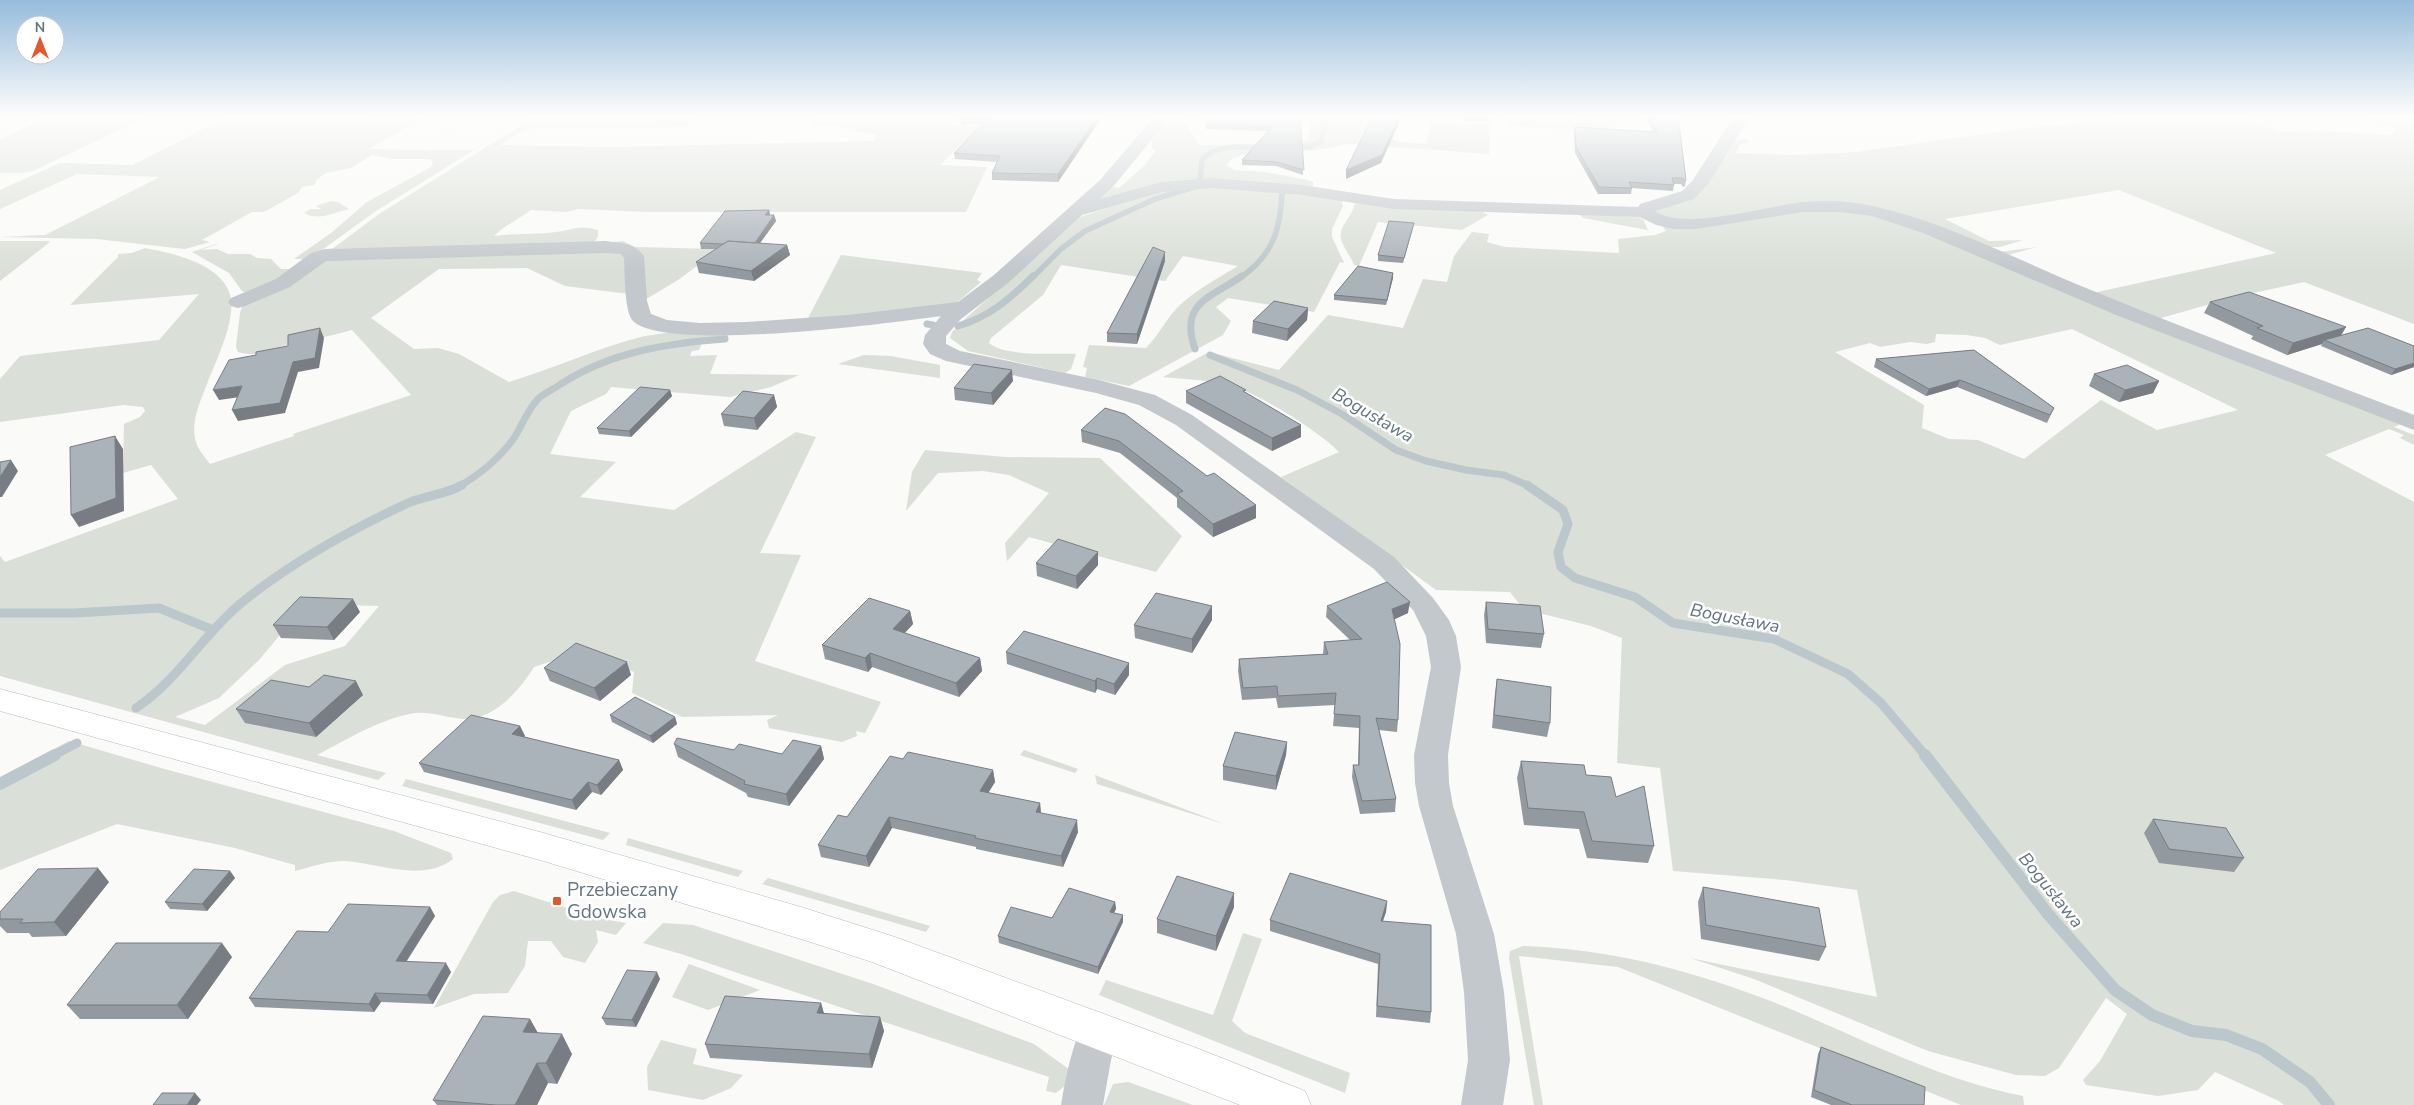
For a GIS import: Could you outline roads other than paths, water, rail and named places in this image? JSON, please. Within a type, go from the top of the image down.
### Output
[{"type":"main road","points":[[0,700],[540,846],[802,922],[881,949],[1199,1068],[1290,1105]]},
{"type":"street","points":[[1121,168],[1001,279],[954,315],[936,335],[934,344],[938,349],[954,356],[1099,387],[1147,400],[1184,420],[1384,563],[1424,604],[1441,636],[1446,667],[1431,756],[1432,783],[1436,806],[1475,934],[1484,992],[1489,1060],[1482,1105]]},
{"type":"street","points":[[1644,212],[1646,208],[1688,194],[1700,183],[1710,168]]},
{"type":"street","points":[[1072,212],[1161,187],[1212,183],[1302,190],[1394,204],[1584,212],[1644,212],[1657,218],[1686,224],[1714,222],[1803,207],[1850,208],[1878,213],[1968,244],[2084,295],[2414,423]]},
{"type":"street","points":[[238,302],[283,282],[318,257],[325,255],[605,247],[626,250],[634,256],[637,301],[641,318],[648,323],[660,326],[701,329],[756,328],[965,307]]},
{"type":"street","points":[[1082,1105],[1090,1060],[1099,1031]]},
{"type":"waterway","name":"Bogusława","points":[[1200,180],[1201,168]]},
{"type":"waterway","points":[[1032,278],[1061,249],[1085,231],[1155,199],[1194,187]]},
{"type":"waterway","name":"Bogusława","points":[[1240,278],[1260,260],[1273,241],[1277,231],[1282,193]]},
{"type":"waterway","points":[[958,326],[980,318],[1016,292],[1033,276]]},
{"type":"waterway","name":"Bogusława","points":[[1195,349],[1191,334],[1191,321],[1194,311],[1209,297],[1242,276]]},
{"type":"waterway","points":[[927,324],[933,325]]},
{"type":"waterway","points":[[460,486],[496,459],[514,438],[538,399],[580,373],[599,364],[640,351],[682,343],[725,339]]},
{"type":"waterway","name":"Bogusława","points":[[1210,355],[1297,390],[1342,414],[1396,450],[1426,461],[1466,470],[1504,475],[1527,485]]},
{"type":"waterway","name":"Bogusława","points":[[1527,485],[1563,510],[1568,524],[1558,552],[1561,567],[1575,578],[1635,597],[1673,623],[1774,639],[1848,674],[1881,703],[1926,756]]},
{"type":"waterway","points":[[136,708],[165,684],[226,617],[279,575],[321,548],[386,513],[415,500],[449,491],[460,486]]},
{"type":"waterway","points":[[0,613],[75,613],[159,608],[213,630]]},
{"type":"waterway","points":[[52,756],[77,743]]},
{"type":"waterway","points":[[0,784],[55,755]]},
{"type":"waterway","name":"Bogusława","points":[[1925,755],[2048,914],[2115,990],[2152,1015],[2192,1031],[2226,1035],[2262,1049],[2310,1082],[2329,1105]]},
{"type":"place","name":"Przebieczany Gdowska","points":[[557,901]]}]
